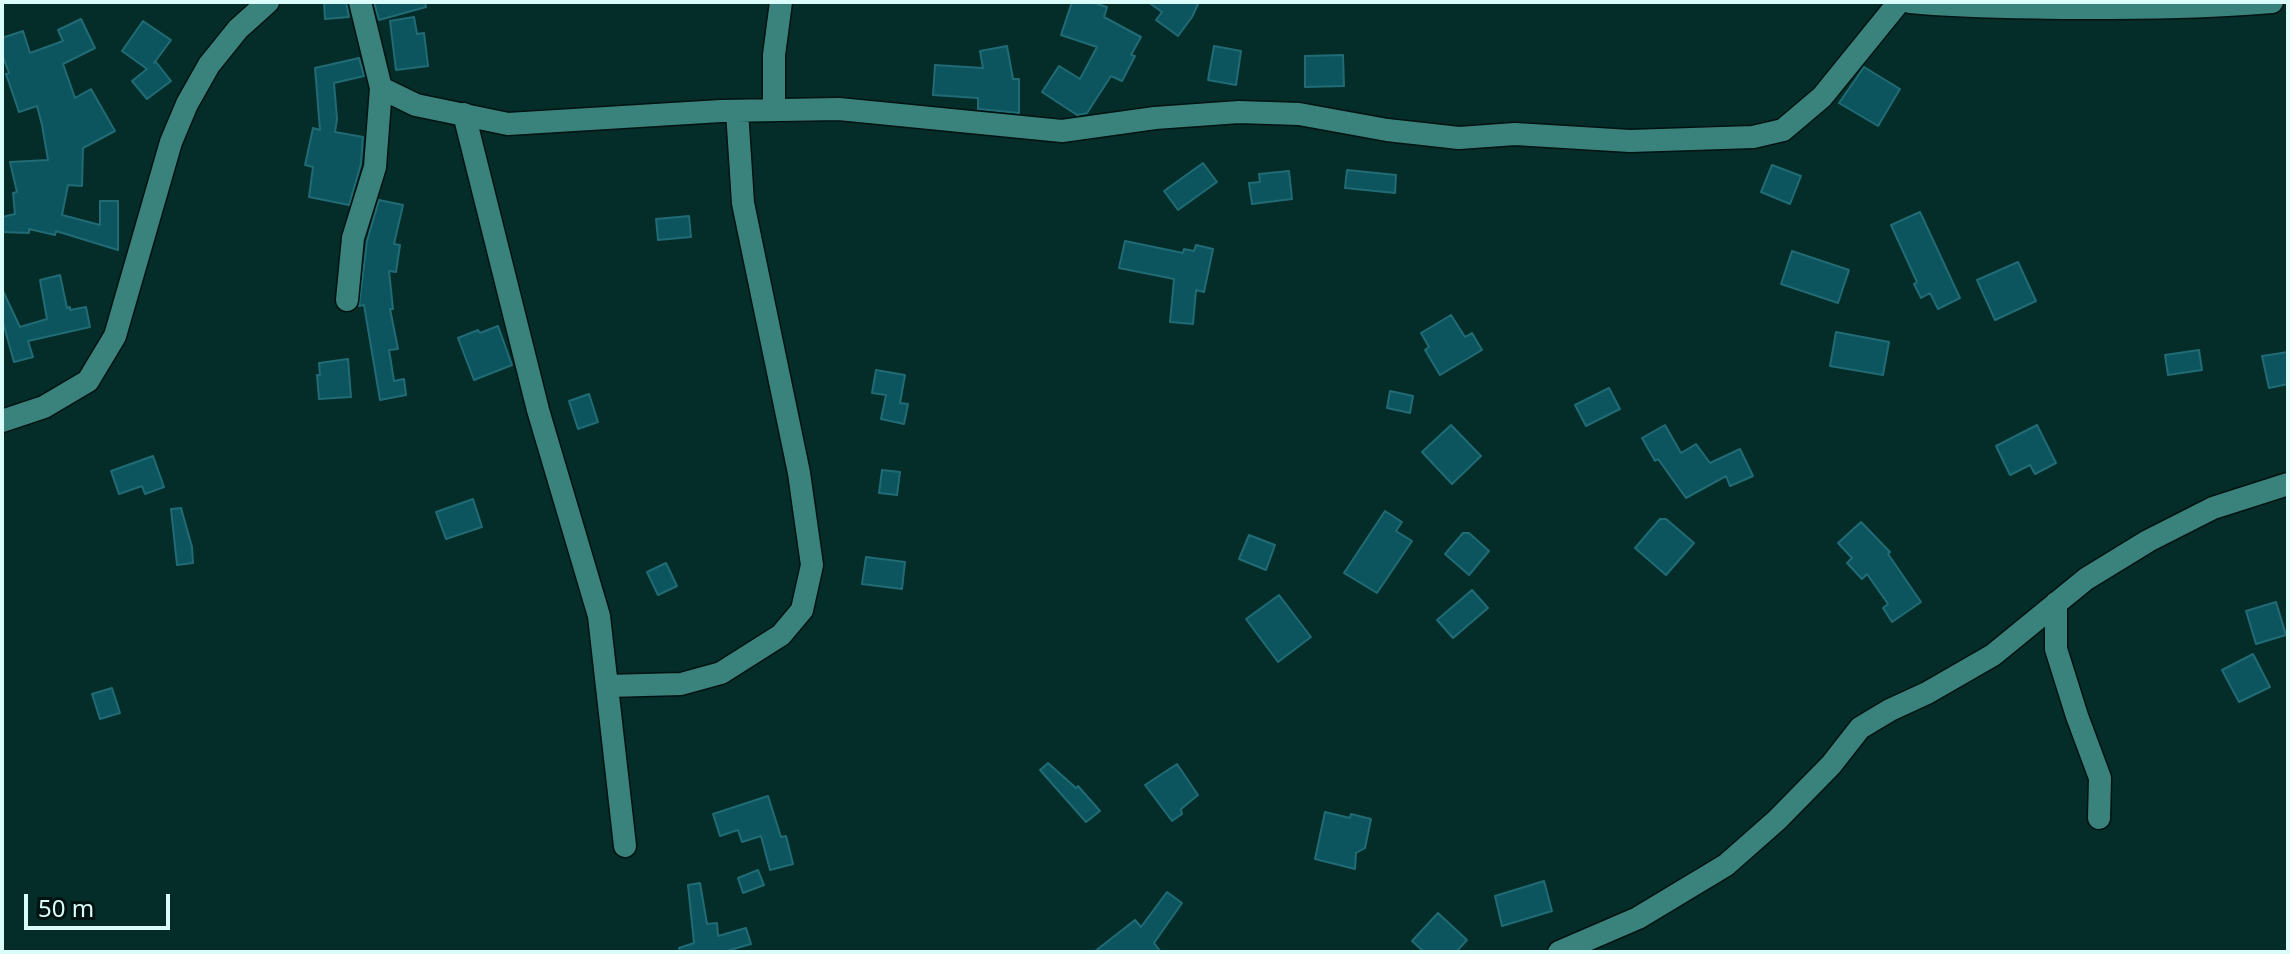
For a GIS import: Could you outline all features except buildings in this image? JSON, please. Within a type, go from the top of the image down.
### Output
[{"type":"street","points":[[2,421],[44,407],[88,381],[115,336],[171,142],[187,104],[209,65],[228,41],[268,2]]},
{"type":"street","points":[[347,300],[353,238],[375,167],[381,88],[360,2]]},
{"type":"street","points":[[774,110],[774,55],[781,2]]},
{"type":"street","points":[[381,88],[416,105],[508,124],[737,111],[839,109],[1062,131],[1155,118],[1239,112],[1299,114],[1387,130],[1459,138],[1515,134],[1630,141],[1753,137],[1783,130],[1822,97],[1899,2]]},
{"type":"street","points":[[1910,2],[1957,7],[2121,8],[2272,2]]},
{"type":"street","points":[[607,686],[681,684],[721,673],[781,635],[802,610],[812,565],[799,473],[743,203],[737,111]]},
{"type":"street","points":[[464,114],[538,410],[599,616],[625,846]]},
{"type":"street","points":[[1559,952],[1638,918],[1726,865],[1777,820],[1831,765],[1860,728],[1993,655],[2086,579],[2148,541],[2213,508],[2288,484]]},
{"type":"street","points":[[2056,603],[2056,649],[2100,778],[2099,818]]}]
